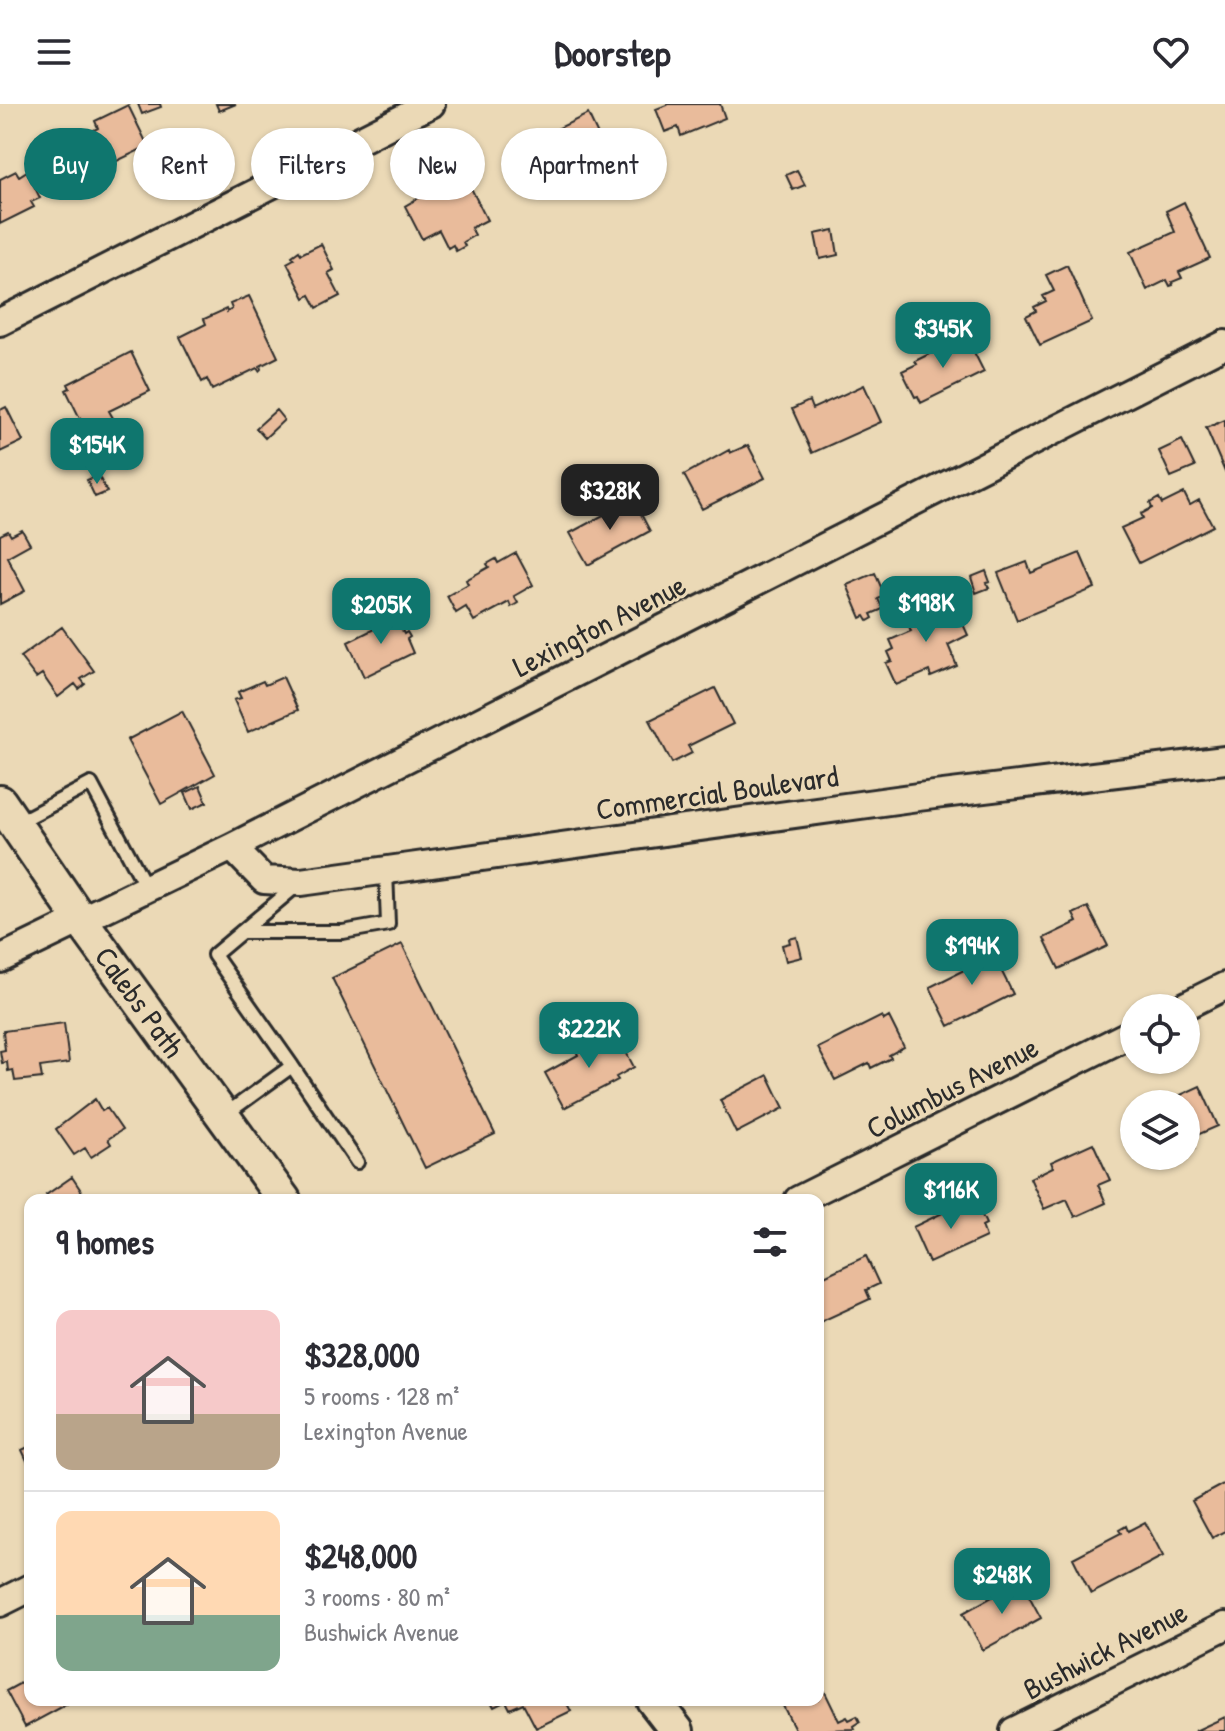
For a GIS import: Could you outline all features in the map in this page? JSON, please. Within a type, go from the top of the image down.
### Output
[{"type":"street","points":[[0,322],[431,104]]},
{"type":"street","name":"Lexington Avenue","points":[[0,959],[232,847],[1225,344]]},
{"type":"street","name":"Commercial Boulevard","points":[[232,847],[264,880],[301,882],[902,799],[1225,760]]},
{"type":"street","name":"Calebs Path","points":[[8,813],[80,919],[280,1194]]},
{"type":"street","points":[[1200,998],[1225,986]]},
{"type":"street","name":"Columbus Avenue","points":[[810,1194],[1120,1039]]},
{"type":"street","points":[[0,1603],[24,1591]]},
{"type":"street","name":"Bushwick Avenue","points":[[1014,1731],[1225,1626]]},
{"type":"street","points":[[658,1706],[677,1731]]},
{"type":"lane","points":[[8,813],[91,784],[146,887]]},
{"type":"lane","points":[[241,932],[343,932],[388,924],[386,870]]},
{"type":"lane","points":[[301,882],[214,955],[357,1162]]},
{"type":"lane","points":[[223,1116],[292,1066]]},
{"type":"building","points":[[138,104],[160,104],[161,107],[142,114]]},
{"type":"building","points":[[216,104],[236,104],[219,111]]},
{"type":"building","points":[[669,104],[720,104],[725,118],[681,136],[678,127],[667,131],[663,128],[656,109]]},
{"type":"building","points":[[128,105],[139,128],[133,128],[133,153],[117,161],[117,128],[98,128],[95,121]]},
{"type":"building","points":[[588,114],[595,128],[559,128]]},
{"type":"building","points":[[797,170],[805,185],[793,190],[786,175]]},
{"type":"building","points":[[16,171],[19,176],[24,173],[24,200],[36,200],[31,202],[34,207],[0,224],[0,179]]},
{"type":"building","points":[[415,200],[477,200],[487,220],[471,228],[475,235],[456,251],[453,245],[448,248],[439,230],[422,239],[405,206]]},
{"type":"building","points":[[1184,202],[1210,258],[1179,272],[1182,278],[1172,282],[1173,285],[1170,286],[1167,280],[1147,290],[1130,252],[1175,232],[1166,211]]},
{"type":"building","points":[[834,230],[838,255],[820,259],[815,234]]},
{"type":"building","points":[[321,244],[334,270],[328,273],[340,296],[317,308],[310,295],[305,298],[287,263],[299,251],[301,254]]},
{"type":"building","points":[[1067,265],[1092,321],[1040,345],[1026,316],[1046,301],[1043,296],[1054,291],[1046,275]]},
{"type":"building","points":[[249,296],[278,357],[260,366],[259,371],[257,368],[212,390],[207,379],[202,382],[180,337],[206,324],[204,319],[226,309],[227,312],[232,309],[230,304]]},
{"type":"building","points":[[966,336],[984,372],[921,403],[902,371],[917,364],[915,361]]},
{"type":"building","points":[[131,352],[150,391],[109,411],[113,418],[110,420],[132,440],[102,455],[92,433],[88,435],[66,390],[70,388],[68,384]]},
{"type":"building","points":[[864,385],[881,422],[812,453],[792,409],[809,401],[812,409]]},
{"type":"building","points":[[6,407],[23,441],[0,452],[0,410]]},
{"type":"building","points":[[276,410],[284,420],[265,438],[256,428]]},
{"type":"building","points":[[1225,420],[1225,472],[1206,428]]},
{"type":"building","points":[[1182,440],[1195,467],[1171,477],[1159,451]]},
{"type":"building","points":[[748,445],[765,478],[702,509],[684,475],[729,450],[730,453]]},
{"type":"building","points":[[98,475],[107,492],[95,497],[87,480]]},
{"type":"building","points":[[1184,493],[1190,505],[1199,500],[1213,526],[1139,563],[1121,528],[1143,518],[1141,514],[1152,508],[1150,503],[1159,498],[1162,504]]},
{"type":"building","points":[[633,499],[650,531],[588,565],[570,533]]},
{"type":"building","points":[[22,530],[30,544],[7,557],[25,591],[0,604],[0,535],[8,531],[11,536]]},
{"type":"building","points":[[516,553],[533,585],[514,596],[518,603],[511,607],[509,602],[474,621],[466,607],[456,613],[447,596],[468,584],[466,580],[489,567],[487,564],[496,559],[498,563]]},
{"type":"building","points":[[1080,553],[1095,588],[1017,620],[998,573],[1027,562],[1031,573]]},
{"type":"building","points":[[986,571],[989,588],[976,593],[971,577]]},
{"type":"building","points":[[875,573],[885,596],[878,599],[883,609],[871,614],[873,618],[868,621],[865,616],[861,618],[847,585]]},
{"type":"building","points":[[953,602],[968,635],[948,645],[957,666],[931,677],[929,671],[896,685],[886,663],[892,661],[888,652],[894,649],[890,640],[911,631],[905,617],[929,607],[931,612]]},
{"type":"building","points":[[383,616],[385,620],[395,616],[399,624],[402,622],[404,626],[401,628],[410,637],[407,639],[413,653],[364,677],[348,642],[376,628],[372,621]]},
{"type":"building","points":[[62,627],[94,671],[81,679],[85,684],[79,689],[75,684],[58,697],[42,674],[36,678],[20,657]]},
{"type":"building","points":[[283,677],[298,710],[248,732],[234,700],[241,698],[238,692],[263,681],[265,685]]},
{"type":"building","points":[[715,688],[733,724],[688,746],[692,753],[672,763],[650,720]]},
{"type":"building","points":[[182,711],[215,774],[161,804],[127,740]]},
{"type":"building","points":[[200,786],[207,802],[192,809],[185,793]]},
{"type":"building","points":[[1088,907],[1108,946],[1059,969],[1044,938],[1077,922],[1073,914]]},
{"type":"building","points":[[797,937],[802,957],[786,961],[782,945]]},
{"type":"building","points":[[984,941],[1013,994],[949,1026],[930,987],[970,967],[967,962],[971,960],[966,950]]},
{"type":"building","points":[[402,944],[495,1134],[425,1168],[332,978]]},
{"type":"building","points":[[882,1016],[884,1020],[889,1017],[904,1047],[871,1068],[869,1063],[835,1080],[818,1048]]},
{"type":"building","points":[[64,1023],[69,1063],[40,1067],[42,1078],[15,1081],[13,1070],[8,1071],[7,1062],[2,1063],[0,1051],[5,1050],[3,1031]]},
{"type":"building","points":[[595,1035],[601,1046],[618,1037],[634,1067],[616,1077],[618,1080],[564,1108],[545,1073],[578,1055],[574,1046]]},
{"type":"building","points":[[768,1075],[784,1108],[736,1133],[720,1100]]},
{"type":"building","points":[[1200,1086],[1218,1126],[1200,1134],[1200,1090],[1191,1090]]},
{"type":"building","points":[[95,1099],[102,1111],[107,1108],[122,1130],[108,1139],[111,1144],[91,1157],[85,1148],[74,1155],[56,1129]]},
{"type":"building","points":[[1093,1143],[1110,1180],[1098,1185],[1106,1203],[1075,1217],[1067,1199],[1044,1209],[1030,1178],[1053,1167],[1051,1162]]},
{"type":"building","points":[[72,1177],[82,1192],[79,1194],[47,1194]]},
{"type":"building","points":[[974,1198],[986,1224],[982,1226],[986,1237],[929,1263],[913,1227]]},
{"type":"building","points":[[866,1256],[879,1284],[866,1290],[870,1299],[824,1320],[824,1276]]},
{"type":"building","points":[[1225,1483],[1225,1531],[1212,1538],[1192,1501]]},
{"type":"building","points":[[1145,1522],[1163,1556],[1091,1594],[1073,1558],[1121,1533],[1119,1530],[1126,1526],[1128,1531]]},
{"type":"building","points":[[1021,1581],[1041,1618],[983,1650],[963,1613]]},
{"type":"building","points":[[24,1681],[24,1706],[64,1706],[25,1727],[6,1691]]},
{"type":"building","points":[[824,1690],[839,1721],[857,1716],[860,1722],[854,1726],[855,1729],[796,1731],[783,1706],[824,1706]]},
{"type":"building","points":[[525,1706],[568,1706],[571,1711],[536,1728]]},
{"type":"building","points":[[1225,1717],[1225,1731],[1195,1731]]}]
